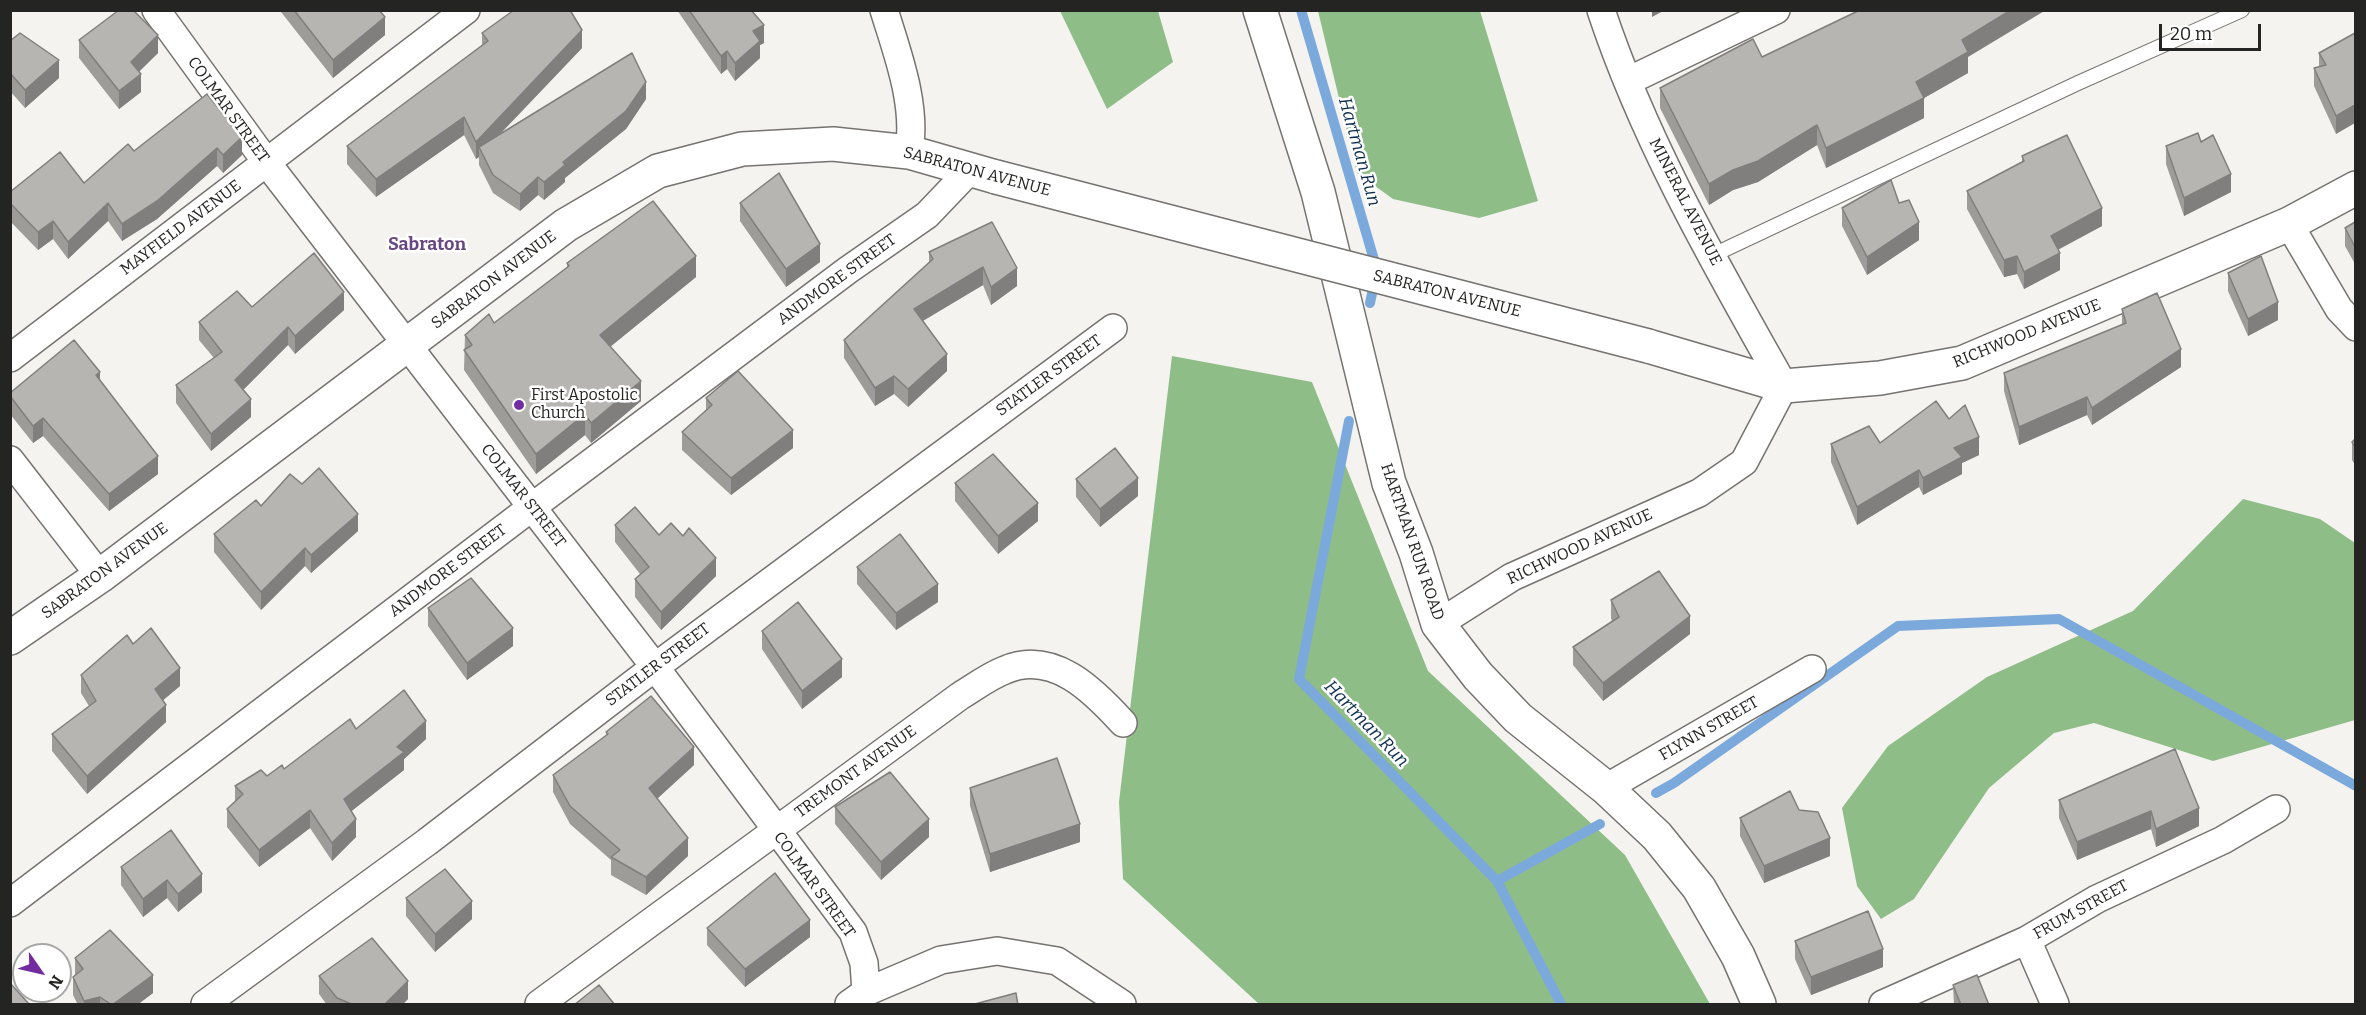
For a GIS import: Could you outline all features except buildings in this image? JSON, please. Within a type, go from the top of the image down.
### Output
[{"type":"street","name":"COLMAR STREET","points":[[156,10],[267,163],[655,667],[853,932],[864,963],[858,998]]},
{"type":"street","name":"MAYFIELD AVENUE","points":[[10,358],[466,10]]},
{"type":"street","points":[[884,10],[910,110],[912,134],[909,152]]},
{"type":"street","name":"HARTMAN RUN ROAD","points":[[1260,10],[1318,192],[1389,483],[1416,553],[1438,624],[1478,675],[1518,718],[1606,788],[1657,836],[1699,888],[1738,956],[1759,1005]]},
{"type":"street","name":"MINERAL AVENUE","points":[[1601,10],[1628,81],[1663,162],[1710,256],[1784,386]]},
{"type":"street","points":[[1628,81],[1776,10]]},
{"type":"street","name":"SABRATON AVENUE","points":[[10,638],[100,576],[566,225],[658,171],[742,149],[833,144],[909,152],[982,174],[1648,346],[1784,386]]},
{"type":"street","name":"ANDMORE STREET","points":[[10,903],[848,270],[982,174]]},
{"type":"street","name":"RICHWOOD AVENUE","points":[[1438,624],[1512,577],[1700,492],[1744,462],[1784,386],[1880,378],[1962,363],[2289,224],[2355,188]]},
{"type":"street","points":[[2289,224],[2339,309],[2355,327]]},
{"type":"street","name":"STATLER STREET","points":[[205,1005],[427,842],[655,667],[1113,328]]},
{"type":"street","points":[[10,460],[100,576]]},
{"type":"street","name":"TREMONT AVENUE","points":[[539,1005],[960,696],[1006,669],[1034,663],[1062,671],[1093,691],[1123,723]]},
{"type":"street","name":"FLYNN STREET","points":[[1606,788],[1812,669]]},
{"type":"street","name":"FRUM STREET","points":[[1883,1005],[2027,940],[2097,899],[2223,840],[2276,809]]},
{"type":"street","points":[[2027,940],[2055,1005]]},
{"type":"street","points":[[858,998],[940,960],[997,951],[1058,961],[1122,1005]]},
{"type":"lane","points":[[1710,256],[2078,83],[2242,10]]},
{"type":"green space","points":[[1060,11],[1158,11],[1173,62],[1107,109]]},
{"type":"green space","points":[[1318,11],[1480,11],[1538,201],[1479,218],[1393,199],[1357,173]]},
{"type":"green space","points":[[1172,356],[1312,382],[1428,671],[1625,855],[1710,1004],[1259,1004],[1123,879],[1119,802]]},
{"type":"green space","points":[[2243,499],[2320,519],[2355,543],[2355,720],[2213,761],[2094,723],[2054,733],[1989,788],[1914,899],[1881,919],[1857,886],[1842,808],[1888,746],[1987,677],[2133,611]]},
{"type":"waterway","name":"Hartman Run","points":[[1301,10],[1377,270],[1370,303]]},
{"type":"waterway","name":"Hartman Run","points":[[1349,421],[1299,679],[1497,881],[1561,1004]]},
{"type":"waterway","points":[[1656,793],[1674,783],[1898,626],[2059,619],[2356,786]]},
{"type":"waterway","points":[[1497,881],[1600,824]]},
{"type":"place","name":"First Apostolic Church","points":[[519,405]]},
{"type":"district","name":"Sabraton","points":[[427,245]]}]
